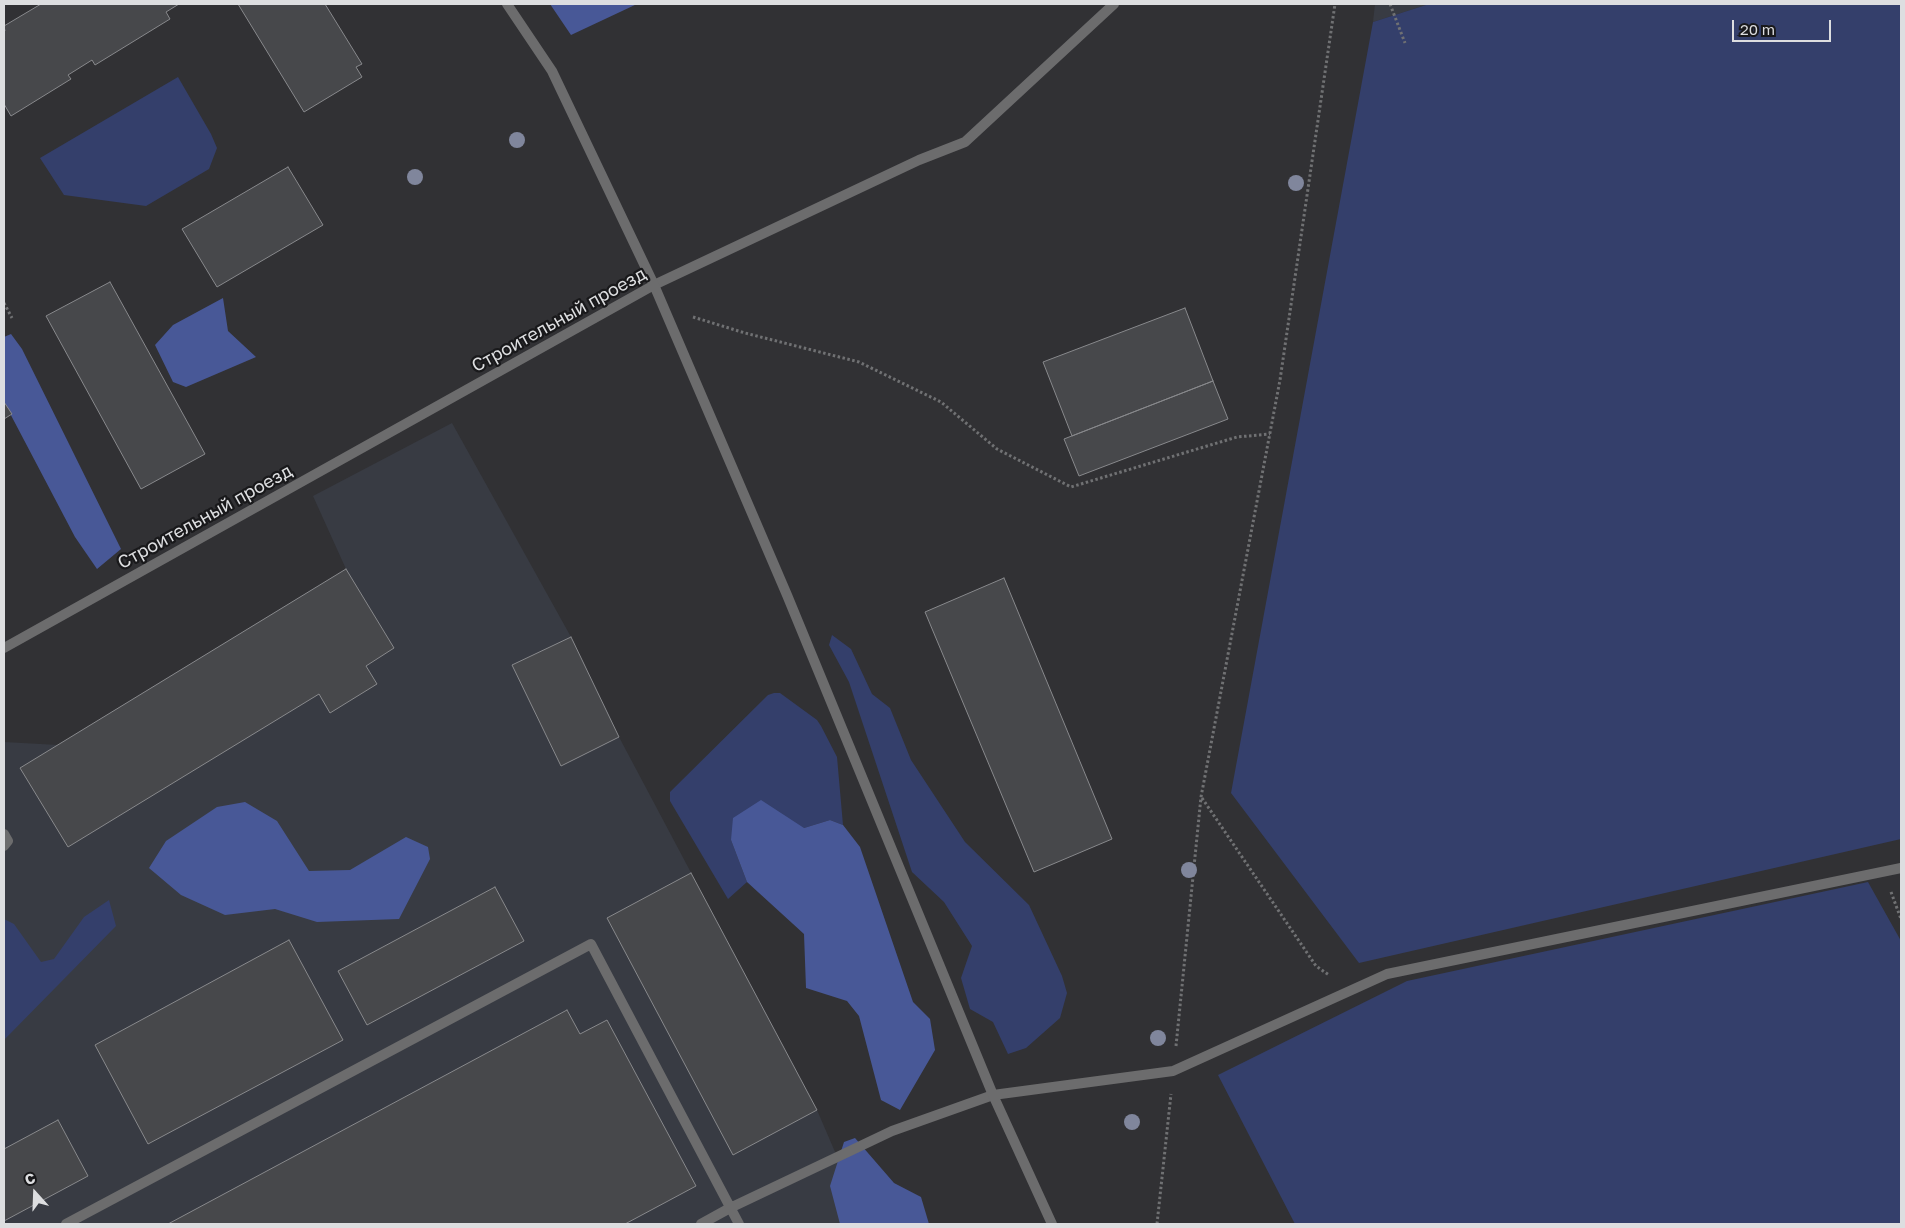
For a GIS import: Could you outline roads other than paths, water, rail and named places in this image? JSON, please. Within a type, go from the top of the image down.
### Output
[{"type":"street","points":[[507,4],[552,71],[654,285],[790,604],[994,1095],[1052,1224]]},
{"type":"street","name":"Строительный проезд","points":[[4,648],[654,285],[919,160],[965,142],[1114,4]]},
{"type":"street","points":[[4,834],[8,841],[4,846]]},
{"type":"street","points":[[700,1224],[892,1131],[994,1095],[1173,1070],[1387,974],[1901,868]]},
{"type":"street","points":[[66,1224],[591,944],[739,1224]]}]
